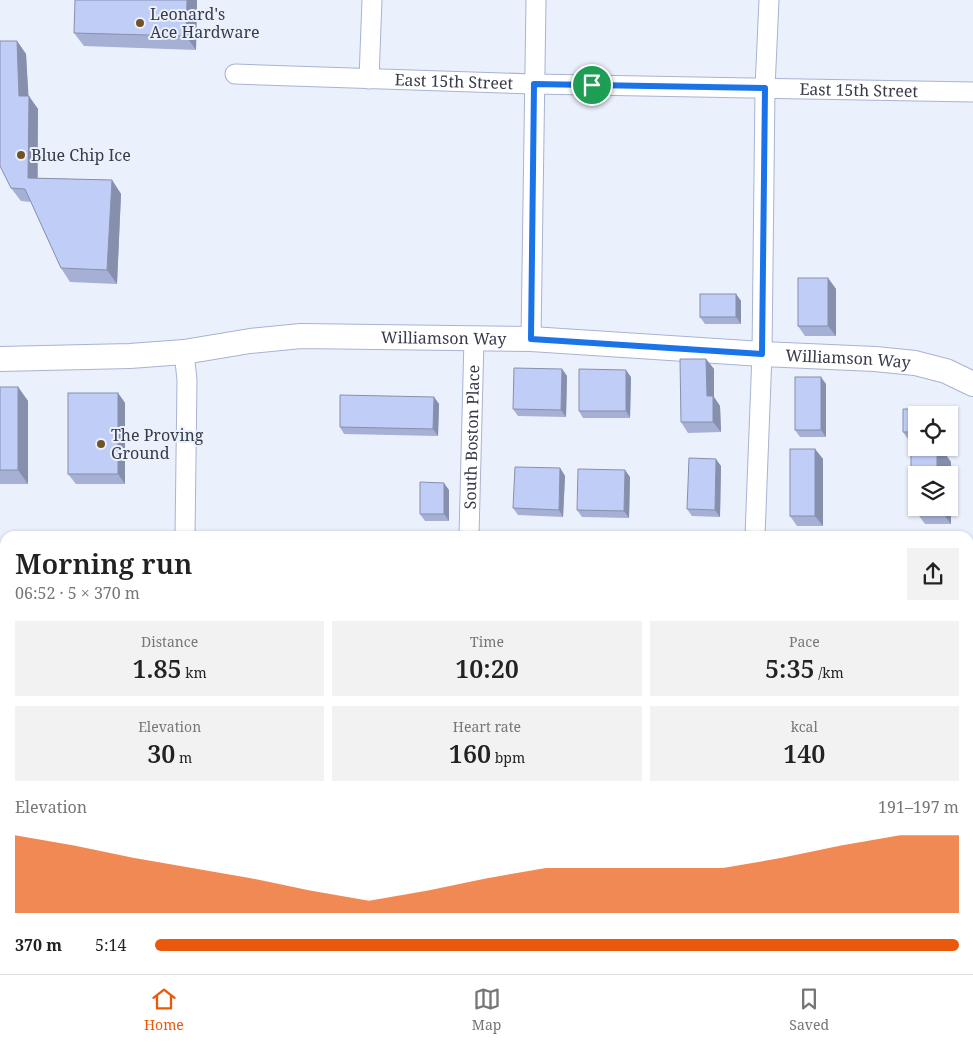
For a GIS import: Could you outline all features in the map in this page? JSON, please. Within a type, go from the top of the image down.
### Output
[{"type":"street","points":[[369,79],[372,0]]},
{"type":"street","points":[[531,339],[536,0]]},
{"type":"street","points":[[755,531],[762,354],[765,88],[768,0]]},
{"type":"street","name":"East 15th Street","points":[[236,74],[534,84],[973,92]]},
{"type":"street","name":"Williamson Way","points":[[0,359],[130,356],[184,352],[250,340],[301,336],[531,339],[915,363],[946,371],[973,384]]},
{"type":"street","name":"South Boston Place","points":[[470,531],[474,338]]},
{"type":"street","points":[[184,352],[187,380],[185,531]]},
{"type":"building","name":"Leonard's Ace Hardware","points":[[75,0],[187,0],[186,36],[74,33]]},
{"type":"building","name":"Blue Chip Ice","points":[[0,41],[17,41],[19,96],[29,96],[28,178],[112,180],[107,270],[61,268],[25,189],[11,188],[0,166]]},
{"type":"building","points":[[798,278],[828,278],[828,326],[798,326]]},
{"type":"building","points":[[700,294],[736,294],[736,317],[700,317]]},
{"type":"building","points":[[680,359],[706,359],[707,396],[713,396],[713,422],[681,422]]},
{"type":"building","points":[[514,368],[562,369],[561,410],[513,409]]},
{"type":"building","points":[[579,369],[626,370],[626,411],[579,411]]},
{"type":"building","points":[[795,377],[821,377],[821,430],[795,430]]},
{"type":"building","points":[[0,387],[18,387],[18,470],[0,470]]},
{"type":"building","name":"The Proving Ground","points":[[68,393],[118,393],[118,474],[68,474]]},
{"type":"building","points":[[340,395],[434,397],[433,429],[340,427]]},
{"type":"building","points":[[903,409],[908,409],[908,432],[903,432]]},
{"type":"building","points":[[790,449],[815,449],[815,516],[790,516]]},
{"type":"building","points":[[911,456],[937,456],[937,466],[911,466]]},
{"type":"building","points":[[689,458],[716,459],[715,510],[687,509]]},
{"type":"building","points":[[515,467],[560,468],[559,510],[513,508]]},
{"type":"building","points":[[578,469],[625,470],[624,511],[577,510]]},
{"type":"building","points":[[420,482],[444,483],[444,514],[420,514]]},
{"type":"place","name":"Leonard's Ace Hardware","points":[[140,23]]},
{"type":"place","name":"Blue Chip Ice","points":[[21,155]]},
{"type":"place","name":"The Proving Ground","points":[[101,444]]},
{"type":"route","points":[[534,84],[592,85],[765,88],[762,354],[531,339],[534,84]]}]
